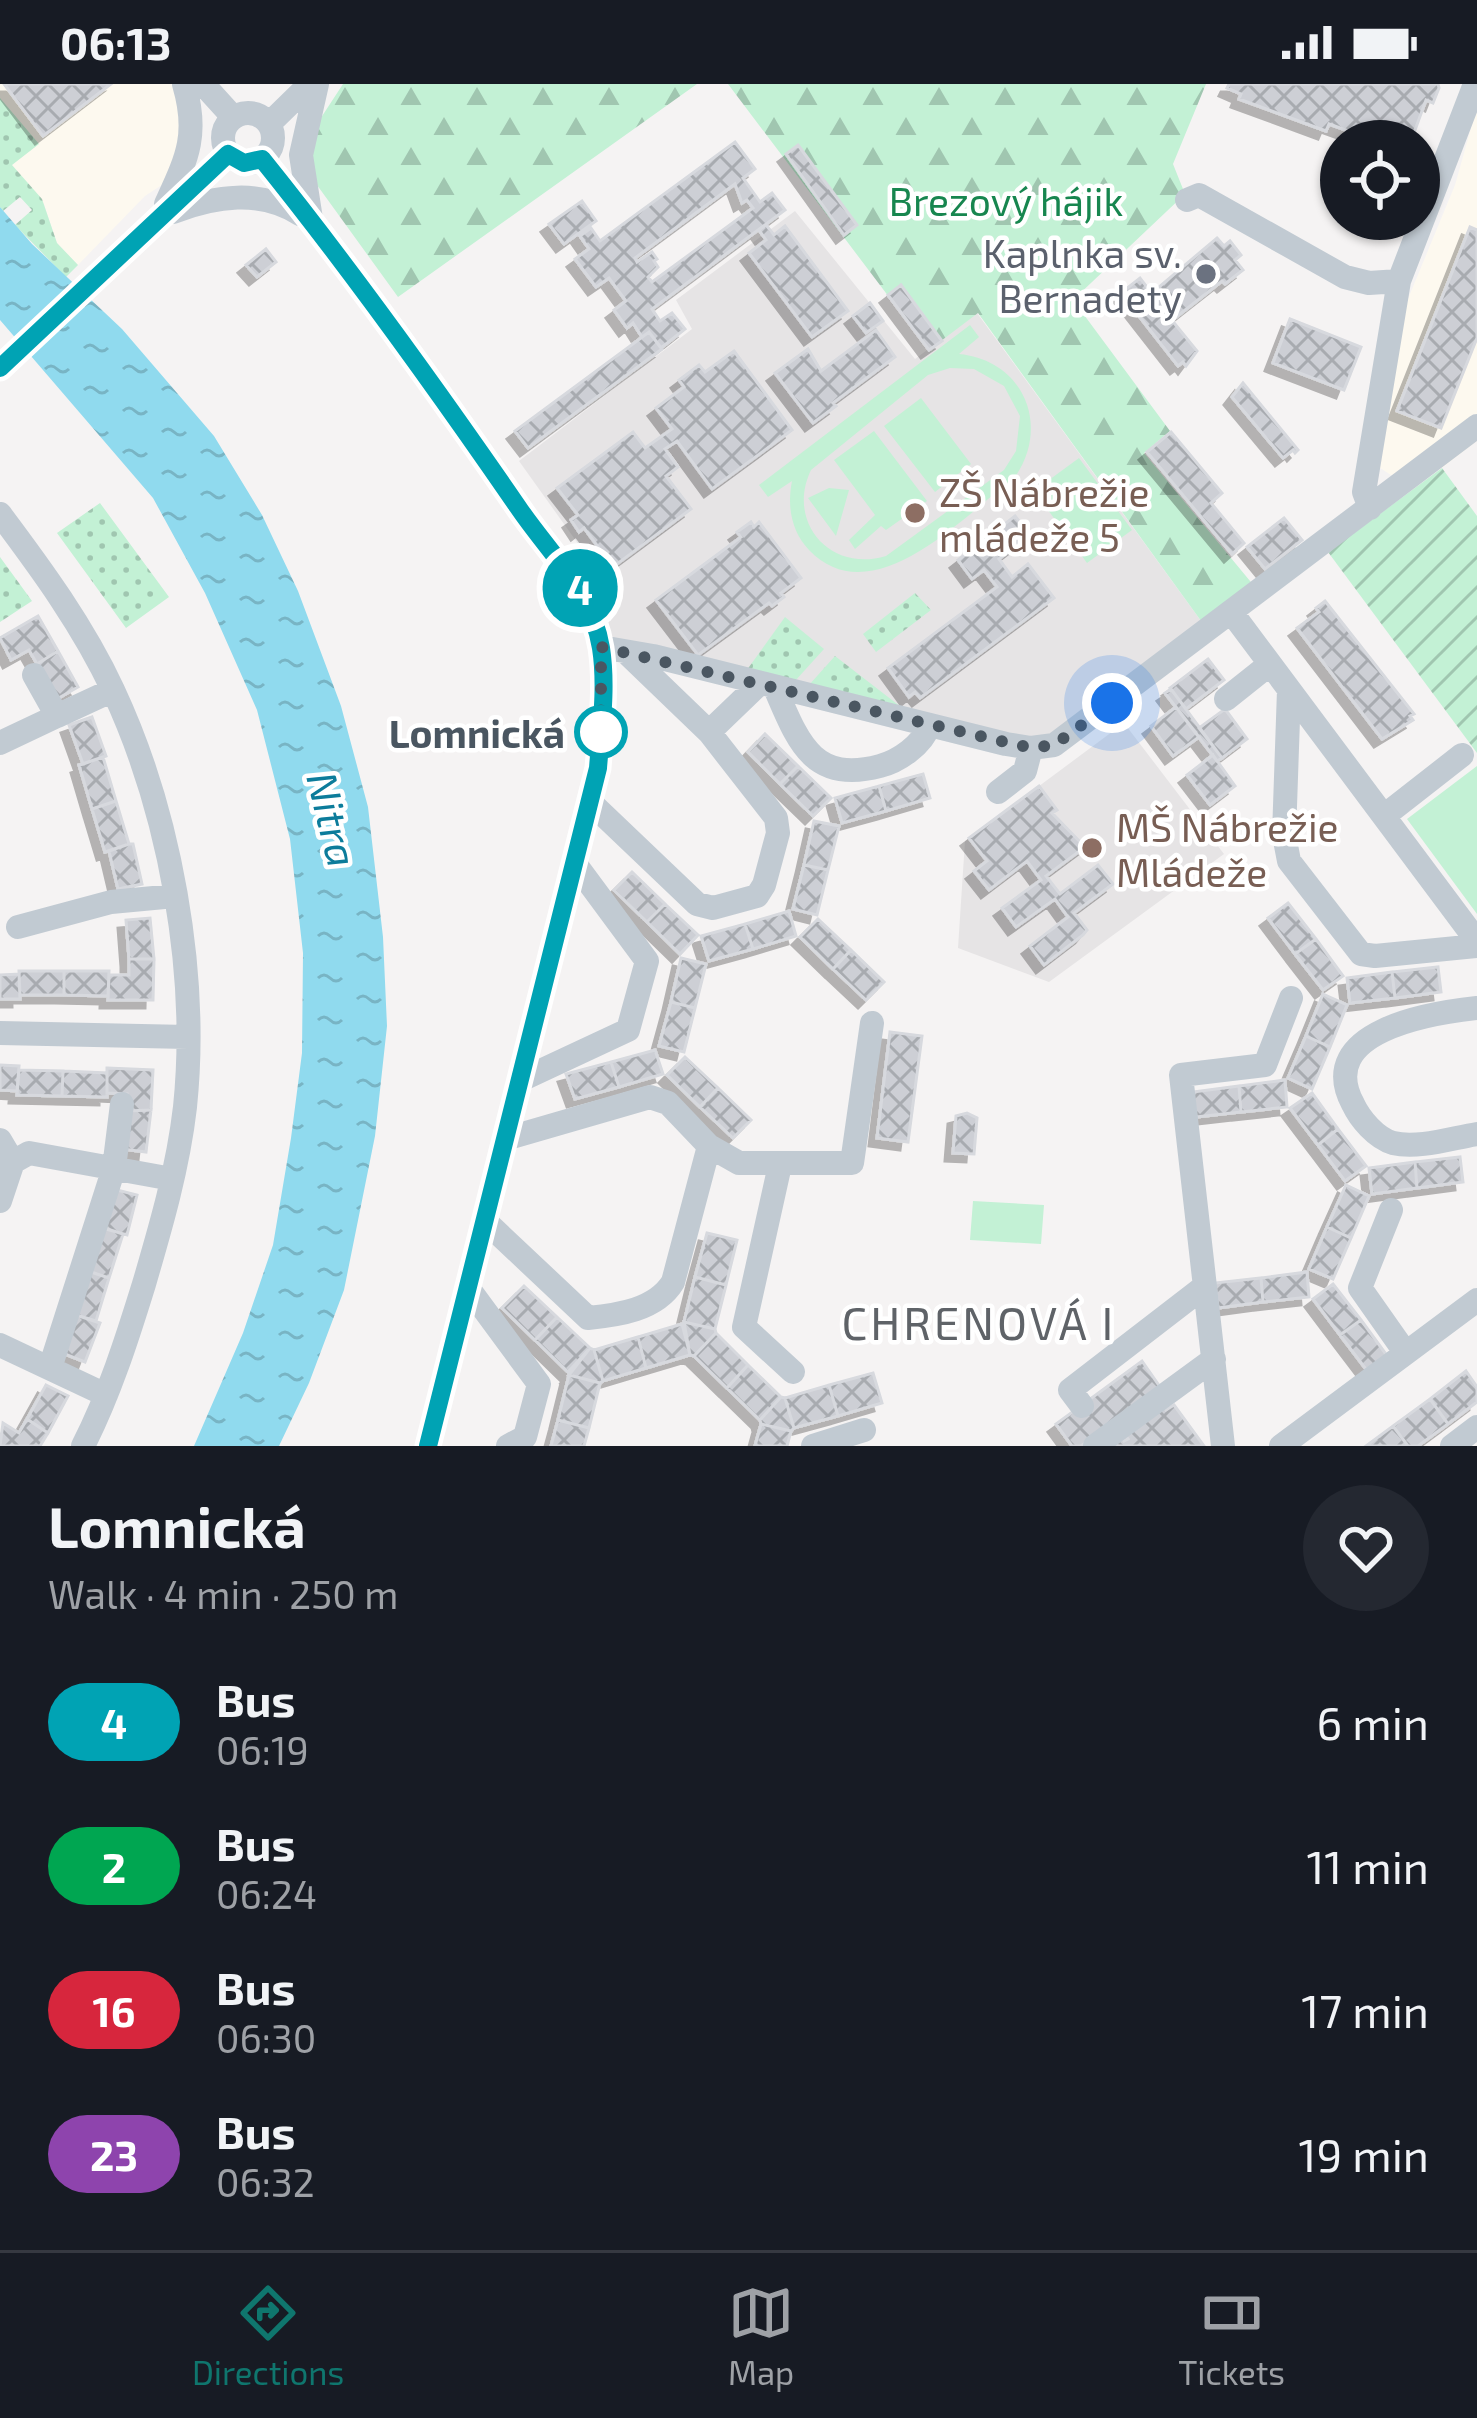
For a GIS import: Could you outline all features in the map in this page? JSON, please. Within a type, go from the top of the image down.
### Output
[{"type":"street","points":[[159,217],[191,145],[192,111],[184,84]]},
{"type":"street","points":[[203,84],[233,117]]},
{"type":"street","points":[[311,221],[301,155],[314,84]]},
{"type":"street","points":[[268,124],[314,84]]},
{"type":"street","points":[[1370,508],[1364,492],[1400,281],[1474,84]]},
{"type":"street","points":[[252,113],[268,124],[272,143],[262,159],[244,163],[228,154],[222,138],[233,117],[252,113]]},
{"type":"street","points":[[7,362],[228,154]]},
{"type":"street","points":[[262,159],[408,347],[521,512],[579,587],[601,647],[601,732],[590,802],[428,1446]]},
{"type":"street","points":[[1186,200],[1199,194],[1346,278],[1369,283],[1400,281]]},
{"type":"street","points":[[159,217],[233,195],[285,204],[311,221]]},
{"type":"street","points":[[601,647],[929,726],[1031,748],[1054,745],[1477,426]]},
{"type":"street","points":[[0,514],[73,615],[113,690],[151,786],[175,896],[188,1037],[185,1105],[172,1179],[140,1297],[83,1446]]},
{"type":"street","points":[[1232,613],[1270,664],[1289,689],[1384,816],[1477,944],[1375,956],[1361,953],[1289,861],[1284,835],[1289,689]]},
{"type":"street","points":[[590,802],[698,904],[713,908],[757,896],[764,885],[779,828],[750,780],[709,732],[627,654]]},
{"type":"street","points":[[1226,699],[1270,664]]},
{"type":"street","points":[[34,675],[57,716]]},
{"type":"street","points":[[767,686],[796,737],[829,769],[853,773],[894,762],[926,735],[929,726]]},
{"type":"street","points":[[709,732],[767,686]]},
{"type":"street","points":[[0,743],[113,690]]},
{"type":"street","points":[[998,792],[1025,771],[1031,748]]},
{"type":"street","points":[[1384,816],[1462,754]]},
{"type":"street","points":[[521,1080],[628,1030],[644,981],[647,961],[576,865]]},
{"type":"street","points":[[8,930],[111,902],[175,896]]},
{"type":"street","points":[[1223,1446],[1181,1075],[1265,1065],[1291,998]]},
{"type":"street","points":[[1477,1008],[1386,1026],[1354,1053],[1346,1075],[1348,1096],[1356,1111],[1392,1142],[1477,1134]]},
{"type":"street","points":[[505,1138],[650,1097],[668,1103],[709,1146],[739,1163],[851,1163],[872,1023]]},
{"type":"street","points":[[0,1033],[188,1037]]},
{"type":"street","points":[[50,1368],[114,1168],[122,1104]]},
{"type":"street","points":[[484,1220],[587,1318],[650,1304],[665,1295],[673,1282],[709,1146]]},
{"type":"street","points":[[0,1201],[7,1151],[172,1179]]},
{"type":"street","points":[[780,1165],[744,1327],[794,1372]]},
{"type":"street","points":[[1391,1210],[1360,1288],[1405,1352]]},
{"type":"street","points":[[1082,1406],[1070,1390],[1205,1286]]},
{"type":"street","points":[[469,1288],[539,1384],[525,1437],[508,1446]]},
{"type":"street","points":[[1280,1446],[1477,1300]]},
{"type":"street","points":[[0,1346],[106,1395]]},
{"type":"street","points":[[1095,1446],[1214,1359]]},
{"type":"street","points":[[1452,1446],[1477,1427]]},
{"type":"street","points":[[813,1446],[864,1430]]},
{"type":"shaded area","points":[[0,84],[178,84],[186,112],[171,179],[145,196],[78,265],[57,243],[44,204],[0,151]]},
{"type":"shaded area","points":[[1477,107],[1477,441],[1442,468],[1391,475],[1377,466],[1403,311],[1432,240],[1440,240],[1440,221]]},
{"type":"shaded area","name":"ZŠ Nábrežie mládeže 5","points":[[795,211],[915,359],[977,313],[1204,625],[1038,742],[610,638],[596,597],[609,587],[519,461],[692,329],[676,300]]},
{"type":"shaded area","name":"MŠ Nábrežie Mládeže","points":[[1124,723],[1224,854],[1049,982],[958,948],[965,841]]},
{"type":"green space","points":[[343,84],[697,84],[398,297],[296,156]]},
{"type":"green space","name":"Brezový hájik","points":[[728,84],[1206,84],[1173,164],[1185,194],[1073,300],[1170,431],[1144,453],[1255,587],[1204,625],[978,313],[929,350]]},
{"type":"green space","points":[[0,98],[39,144],[12,165],[42,199],[57,243],[78,265],[66,277],[15,225],[32,210],[20,197],[3,211],[0,207]]},
{"type":"green space","points":[[970,325],[979,337],[959,354],[1000,368],[1025,398],[1030,437],[1015,477],[944,535],[888,566],[861,572],[834,567],[809,550],[798,535],[790,509],[792,481],[768,497],[759,485]],"holes":[[[950,368],[974,369],[1004,386],[1020,416],[1016,451],[1004,470],[886,556],[847,557],[818,539],[804,508],[811,470],[928,375]]]},
{"type":"green space","points":[[921,398],[971,464],[935,492],[884,426]]},
{"type":"green space","points":[[874,431],[927,501],[886,530],[881,526],[855,549],[849,540],[875,515],[834,460]]},
{"type":"green space","points":[[1079,458],[1132,530],[1087,563],[1034,491]]},
{"type":"green space","points":[[1442,468],[1477,516],[1477,753],[1328,552]]},
{"type":"green space","points":[[829,488],[849,490],[836,536],[808,498]]},
{"type":"green space","points":[[100,503],[169,597],[126,628],[57,533]]},
{"type":"green space","points":[[0,557],[32,601],[0,622]]},
{"type":"green space","points":[[915,593],[931,610],[876,652],[863,634]]},
{"type":"green space","points":[[785,617],[824,649],[795,681],[744,674]]},
{"type":"green space","points":[[835,656],[901,707],[809,685]]},
{"type":"green space","points":[[1477,766],[1477,914],[1407,819]]},
{"type":"green space","points":[[973,1201],[1044,1205],[1041,1244],[970,1240]]},
{"type":"water","name":"Nitra","points":[[0,207],[122,329],[214,436],[262,515],[298,591],[341,706],[368,807],[383,937],[387,1026],[375,1136],[344,1290],[279,1446],[194,1446],[243,1333],[273,1245],[291,1138],[302,1053],[303,953],[290,839],[257,710],[205,593],[153,498],[0,320]]},
{"type":"building","points":[[4,84],[111,84],[43,136]]},
{"type":"building","points":[[1229,84],[1438,84],[1439,88],[1433,103],[1426,100],[1419,120],[1320,120],[1320,129],[1239,99],[1241,94],[1227,88]]},
{"type":"building","points":[[735,142],[755,169],[743,178],[760,202],[772,193],[785,210],[652,309],[660,321],[672,313],[685,329],[661,348],[649,332],[642,337],[633,323],[627,328],[614,310],[626,301],[609,278],[596,287],[575,259],[589,249],[580,236],[591,228],[600,241]],"holes":[[[735,184],[742,203],[747,200],[753,208],[652,282],[648,277],[658,267],[652,252],[637,262],[635,258]]]},
{"type":"building","points":[[798,145],[857,225],[844,235],[786,154]]},
{"type":"building","points":[[582,201],[596,221],[564,244],[549,224]]},
{"type":"building","points":[[766,225],[774,235],[785,226],[848,311],[812,337],[749,253],[766,240],[759,230]]},
{"type":"building","points":[[1470,227],[1477,230],[1477,338],[1441,428],[1397,411]]},
{"type":"building","points":[[1217,238],[1224,246],[1230,241],[1241,255],[1235,260],[1243,270],[1170,318],[1197,351],[1186,366],[1183,362],[1178,366],[1121,293],[1140,278],[1156,299],[1159,287]]},
{"type":"building","points":[[266,249],[276,262],[257,277],[246,265]]},
{"type":"building","points":[[901,285],[942,341],[929,350],[888,295]]},
{"type":"building","points":[[870,303],[883,321],[866,333],[853,316]]},
{"type":"building","points":[[1290,319],[1361,347],[1344,390],[1273,363]]},
{"type":"building","points":[[876,330],[895,357],[813,423],[775,373],[808,349],[821,371]]},
{"type":"building","points":[[649,332],[662,349],[528,448],[515,431]]},
{"type":"building","points":[[734,351],[792,430],[712,489],[677,441],[665,449],[678,467],[666,476],[691,509],[613,567],[584,528],[579,532],[571,520],[578,515],[557,488],[633,432],[645,448],[672,429],[656,408],[684,387],[679,380],[699,365],[705,372]]},
{"type":"building","points":[[1243,383],[1298,450],[1295,453],[1283,458],[1232,397]]},
{"type":"building","points":[[1171,432],[1222,493],[1211,503],[1244,543],[1232,554],[1147,452]]},
{"type":"building","points":[[1015,516],[1030,535],[999,559],[1012,577],[1028,564],[1054,598],[920,698],[915,692],[909,697],[888,668],[997,587],[984,570],[972,579],[958,560]]},
{"type":"building","points":[[1284,518],[1302,540],[1265,569],[1247,547]]},
{"type":"building","points":[[751,522],[754,527],[759,522],[801,578],[772,606],[769,603],[698,655],[656,600],[741,537],[737,532]]},
{"type":"building","points":[[1325,601],[1414,714],[1410,716],[1413,720],[1382,739],[1297,628],[1319,612],[1316,608]]},
{"type":"building","points":[[38,616],[58,651],[37,664],[29,650],[11,660],[0,638]]},
{"type":"building","points":[[58,651],[78,687],[57,699],[37,664]]},
{"type":"building","points":[[1208,659],[1224,680],[1186,709],[1170,688]]},
{"type":"building","points":[[1171,689],[1222,758],[1217,761],[1165,693]]},
{"type":"building","points":[[1176,707],[1199,737],[1173,756],[1151,726]]},
{"type":"building","points":[[1225,709],[1247,739],[1222,758],[1199,728]]},
{"type":"building","points":[[92,717],[106,756],[83,764],[69,725]]},
{"type":"building","points":[[765,734],[798,766],[780,784],[748,752]]},
{"type":"building","points":[[1213,755],[1235,786],[1210,805],[1187,775]]},
{"type":"building","points":[[103,757],[116,801],[92,809],[79,765]]},
{"type":"building","points":[[798,766],[831,798],[813,816],[780,784]]},
{"type":"building","points":[[923,774],[930,798],[886,811],[879,786]]},
{"type":"building","points":[[879,786],[886,811],[842,823],[835,798]]},
{"type":"building","points":[[1039,786],[1057,810],[1052,813],[1085,847],[1046,876],[1060,894],[1098,865],[1113,884],[1074,913],[1087,930],[1044,965],[1030,946],[1068,917],[1055,899],[1016,927],[1002,908],[1041,880],[1027,861],[989,890],[974,871],[987,861],[969,838]]},
{"type":"building","points":[[116,801],[129,844],[105,852],[92,809]]},
{"type":"building","points":[[814,821],[839,826],[828,870],[804,865]]},
{"type":"building","points":[[133,844],[142,884],[118,889],[109,851]]},
{"type":"building","points":[[804,865],[828,870],[817,915],[793,909]]},
{"type":"building","points":[[632,872],[665,904],[647,922],[614,890]]},
{"type":"building","points":[[1288,903],[1316,939],[1295,954],[1268,918]]},
{"type":"building","points":[[665,904],[698,935],[680,954],[647,922]]},
{"type":"building","points":[[789,911],[796,936],[753,949],[745,924]]},
{"type":"building","points":[[150,918],[154,959],[129,959],[126,920]]},
{"type":"building","points":[[818,919],[851,950],[833,969],[800,937]]},
{"type":"building","points":[[745,924],[753,949],[709,961],[701,936]]},
{"type":"building","points":[[1316,939],[1343,976],[1323,990],[1295,954]]},
{"type":"building","points":[[851,950],[884,982],[866,1000],[833,969]]},
{"type":"building","points":[[681,958],[706,964],[695,1008],[671,1002]]},
{"type":"building","points":[[129,959],[154,959],[153,1000],[108,1000],[109,975],[129,975]]},
{"type":"building","points":[[1438,967],[1441,992],[1395,998],[1392,972]]},
{"type":"building","points":[[19,971],[64,971],[64,995],[20,995]]},
{"type":"building","points":[[64,971],[109,971],[108,996],[64,995]]},
{"type":"building","points":[[1392,972],[1395,998],[1350,1003],[1347,978]]},
{"type":"building","points":[[19,974],[20,999],[0,999],[0,975]]},
{"type":"building","points":[[1323,994],[1347,1005],[1330,1047],[1306,1036]]},
{"type":"building","points":[[671,1002],[695,1008],[684,1052],[659,1046]]},
{"type":"building","points":[[890,1032],[922,1036],[908,1142],[877,1138]]},
{"type":"building","points":[[1306,1036],[1330,1047],[1312,1089],[1288,1078]]},
{"type":"building","points":[[655,1050],[663,1074],[619,1087],[611,1062]]},
{"type":"building","points":[[685,1057],[718,1088],[700,1107],[667,1075]]},
{"type":"building","points":[[611,1062],[619,1087],[575,1099],[566,1074]]},
{"type":"building","points":[[0,1065],[19,1066],[17,1091],[0,1090]]},
{"type":"building","points":[[107,1068],[153,1070],[151,1110],[126,1111],[127,1094],[107,1093]]},
{"type":"building","points":[[19,1070],[63,1071],[62,1096],[17,1095]]},
{"type":"building","points":[[63,1071],[107,1073],[107,1097],[62,1096]]},
{"type":"building","points":[[1285,1080],[1287,1107],[1241,1112],[1239,1086]]},
{"type":"building","points":[[1239,1086],[1241,1112],[1196,1117],[1193,1092]]},
{"type":"building","points":[[718,1088],[751,1120],[733,1138],[700,1107]]},
{"type":"building","points":[[1312,1093],[1338,1129],[1318,1145],[1290,1108]]},
{"type":"building","points":[[151,1110],[146,1152],[122,1149],[126,1111]]},
{"type":"building","points":[[967,1113],[977,1118],[974,1154],[953,1153],[956,1116]]},
{"type":"building","points":[[1338,1129],[1366,1166],[1345,1181],[1318,1145]]},
{"type":"building","points":[[1460,1157],[1463,1182],[1417,1188],[1415,1162]]},
{"type":"building","points":[[1415,1162],[1417,1188],[1372,1194],[1369,1168]]},
{"type":"building","points":[[1346,1185],[1369,1196],[1351,1238],[1327,1227]]},
{"type":"building","points":[[113,1189],[137,1195],[127,1235],[102,1228]]},
{"type":"building","points":[[98,1226],[123,1234],[109,1278],[85,1270]]},
{"type":"building","points":[[1327,1227],[1351,1238],[1333,1279],[1309,1269]]},
{"type":"building","points":[[707,1233],[737,1240],[726,1285],[695,1277]]},
{"type":"building","points":[[85,1270],[109,1278],[96,1321],[73,1314]]},
{"type":"building","points":[[1307,1272],[1309,1297],[1263,1302],[1261,1278]]},
{"type":"building","points":[[695,1277],[726,1285],[715,1329],[684,1322]]},
{"type":"building","points":[[1261,1278],[1263,1302],[1218,1308],[1215,1283]]},
{"type":"building","points":[[1333,1284],[1361,1320],[1340,1335],[1313,1299]]},
{"type":"building","points":[[524,1286],[557,1317],[535,1340],[502,1308]]},
{"type":"building","points":[[76,1315],[100,1323],[85,1362],[62,1353]]},
{"type":"building","points":[[557,1317],[590,1348],[568,1372],[535,1340]]},
{"type":"building","points":[[1361,1320],[1388,1357],[1368,1372],[1340,1335]]},
{"type":"building","points":[[684,1322],[715,1329],[694,1356],[690,1355]]},
{"type":"building","points":[[682,1324],[690,1355],[646,1368],[638,1337]]},
{"type":"building","points":[[716,1333],[748,1365],[727,1388],[694,1356]]},
{"type":"building","points":[[638,1337],[646,1368],[603,1381],[594,1350]]},
{"type":"building","points":[[590,1348],[603,1381],[600,1383],[569,1375]]},
{"type":"building","points":[[1142,1361],[1160,1387],[1081,1446],[1072,1446],[1056,1424]]},
{"type":"building","points":[[748,1365],[781,1397],[760,1420],[727,1388]]},
{"type":"building","points":[[1466,1371],[1477,1387],[1477,1402],[1448,1424],[1430,1399]]},
{"type":"building","points":[[873,1373],[882,1403],[838,1416],[829,1385]]},
{"type":"building","points":[[569,1375],[600,1383],[589,1428],[558,1420]]},
{"type":"building","points":[[46,1385],[68,1396],[48,1433],[27,1419]]},
{"type":"building","points":[[829,1385],[838,1416],[794,1428],[785,1398]]},
{"type":"building","points":[[781,1397],[794,1428],[791,1431],[761,1424]]},
{"type":"building","points":[[1430,1399],[1448,1424],[1418,1446],[1408,1446],[1393,1426]]},
{"type":"building","points":[[1174,1405],[1204,1446],[1110,1446],[1128,1439],[1125,1435]]},
{"type":"building","points":[[27,1419],[48,1433],[40,1446],[0,1446],[3,1423],[19,1433]]},
{"type":"building","points":[[558,1420],[589,1428],[584,1446],[551,1446]]},
{"type":"building","points":[[761,1424],[791,1431],[787,1446],[755,1446]]},
{"type":"building","points":[[1393,1426],[1408,1446],[1366,1446]]},
{"type":"bus line","name":"4","points":[[0,368],[228,154],[244,163],[262,159],[408,347],[521,512],[579,587],[601,647],[598,768],[428,1446]]},
{"type":"place","name":"Kaplnka sv. Bernadety","points":[[1206,274]]},
{"type":"place","name":"ZŠ Nábrežie mládeže 5","points":[[915,513]]},
{"type":"place","name":"Lomnická","points":[[601,732]]},
{"type":"place","name":"MŠ Nábrežie Mládeže","points":[[1092,848]]},
{"type":"district","name":"CHRENOVÁ I","points":[[979,1322]]},
{"type":"route","points":[[601,732],[601,647],[1031,748],[1054,745],[1112,703]]}]
